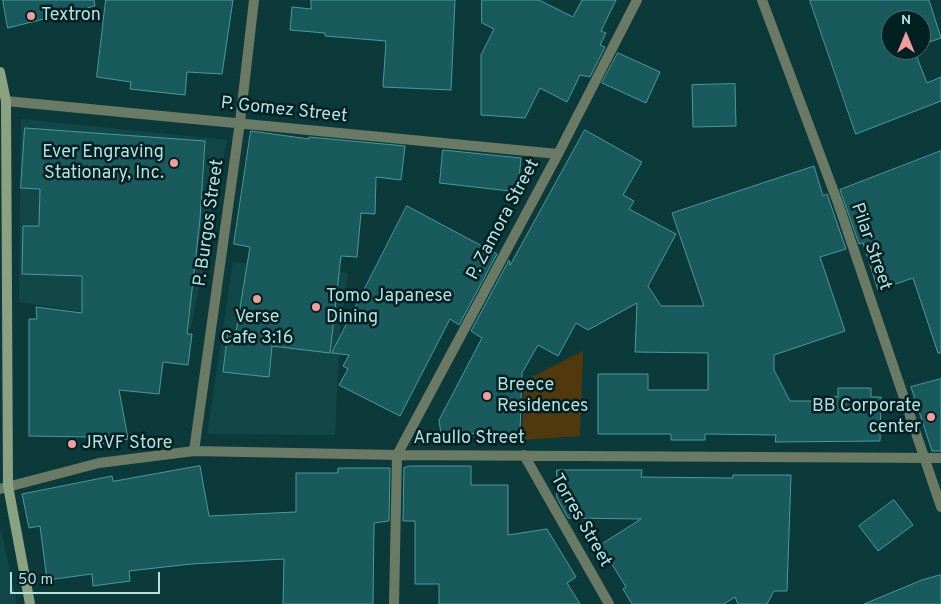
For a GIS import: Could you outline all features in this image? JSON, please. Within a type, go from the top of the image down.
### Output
[{"type":"main road","points":[[0,72],[6,101],[4,487],[30,604]]},
{"type":"street","name":"P. Burgos Street","points":[[194,451],[240,122],[254,0]]},
{"type":"street","name":"P. Zamora Street","points":[[397,455],[558,154],[637,0]]},
{"type":"street","name":"Pilar Street","points":[[762,0],[838,203],[941,507]]},
{"type":"street","name":"P. Gomez Street","points":[[6,101],[240,122],[418,143],[558,154]]},
{"type":"street","name":"Araullo Street","points":[[4,487],[100,463],[194,451],[397,455],[941,458]]},
{"type":"street","points":[[394,604],[397,455]]},
{"type":"street","name":"Torres Street","points":[[524,455],[609,604]]},
{"type":"shaded area","points":[[21,119],[227,140],[191,329],[19,302]]},
{"type":"shaded area","points":[[233,262],[348,273],[340,331],[335,435],[207,434]]},
{"type":"shaded area","points":[[583,351],[580,436],[522,440],[524,381]]},
{"type":"shaded area","points":[[0,528],[3,539],[17,604],[0,604]]},
{"type":"building","name":"Textron","points":[[3,0],[94,0],[95,6],[8,28]]},
{"type":"building","points":[[106,0],[233,0],[222,74],[187,72],[185,95],[130,89],[131,82],[97,77]]},
{"type":"building","points":[[311,0],[455,0],[451,90],[383,87],[386,41],[325,36],[325,33],[290,30],[292,7],[311,9]]},
{"type":"building","points":[[482,0],[539,0],[573,17],[582,0],[616,0],[601,31],[606,33],[600,45],[605,47],[590,77],[580,75],[567,102],[540,88],[525,118],[481,115],[481,55],[494,29],[482,23]]},
{"type":"building","points":[[810,0],[929,0],[941,38],[931,42],[931,10],[881,10],[881,60],[918,60],[927,83],[941,77],[941,101],[856,134]]},
{"type":"building","points":[[618,53],[660,72],[646,103],[602,83]]},
{"type":"building","points":[[735,84],[736,126],[693,127],[692,85]]},
{"type":"building","points":[[25,128],[205,141],[200,219],[187,334],[192,334],[188,365],[163,362],[159,394],[119,390],[128,439],[95,445],[93,437],[29,436],[29,319],[37,319],[36,307],[82,313],[82,276],[22,274],[23,226],[39,226],[40,189],[21,188]]},
{"type":"building","points":[[585,130],[642,162],[623,195],[634,201],[629,209],[676,234],[648,286],[661,306],[704,306],[672,213],[814,166],[823,196],[827,194],[846,249],[820,257],[845,331],[774,355],[774,370],[790,401],[830,401],[830,396],[838,397],[838,388],[871,388],[871,397],[881,397],[880,441],[775,442],[776,435],[705,434],[705,440],[671,440],[671,434],[598,434],[598,374],[648,374],[648,390],[708,390],[708,353],[635,352],[637,303],[588,330],[576,323],[558,356],[538,345],[522,373],[520,433],[441,434],[439,420],[482,338],[471,331],[509,260],[510,265]]},
{"type":"building","points":[[251,131],[309,139],[309,137],[405,146],[401,180],[376,177],[375,214],[361,213],[357,257],[341,256],[330,353],[272,346],[269,377],[223,372],[228,331],[236,332],[250,247],[234,244]]},
{"type":"building","points":[[443,150],[521,158],[518,192],[440,183]]},
{"type":"building","points":[[941,151],[941,353],[938,353],[913,278],[878,290],[863,243],[859,244],[840,190]]},
{"type":"building","points":[[407,206],[497,254],[459,325],[450,319],[400,416],[339,385],[348,369],[343,366],[349,355],[332,353]]},
{"type":"building","name":"BB Corporate center","points":[[941,379],[941,451],[932,451],[911,387]]},
{"type":"building","points":[[200,466],[209,516],[296,512],[296,473],[338,473],[338,468],[390,468],[389,521],[374,523],[373,604],[283,604],[284,559],[191,564],[129,571],[130,581],[93,586],[92,574],[47,580],[40,526],[29,528],[22,494],[112,476],[113,481]]},
{"type":"building","points":[[410,466],[471,466],[471,485],[508,485],[508,535],[547,529],[576,577],[567,583],[580,604],[439,604],[439,584],[415,584],[415,521],[403,521],[404,468]]},
{"type":"building","points":[[557,470],[642,470],[641,477],[733,478],[733,475],[791,475],[787,591],[774,591],[767,604],[738,604],[735,597],[724,604],[632,604],[623,589],[626,587],[600,545],[641,519],[568,518],[557,498]]},
{"type":"building","points":[[894,500],[913,525],[878,551],[859,526]]},
{"type":"building","points":[[941,575],[941,604],[864,604],[922,580]]},
{"type":"place","name":"Textron","points":[[31,16]]},
{"type":"place","name":"Ever Engraving Stationary, Inc.","points":[[174,163]]},
{"type":"place","name":"Verse Cafe 3:16","points":[[257,299]]},
{"type":"place","name":"Tomo Japanese Dining","points":[[316,307]]},
{"type":"place","name":"Breece Residences","points":[[487,396]]},
{"type":"place","name":"BB Corporate center","points":[[931,417]]},
{"type":"place","name":"JRVF Store","points":[[72,444]]}]
